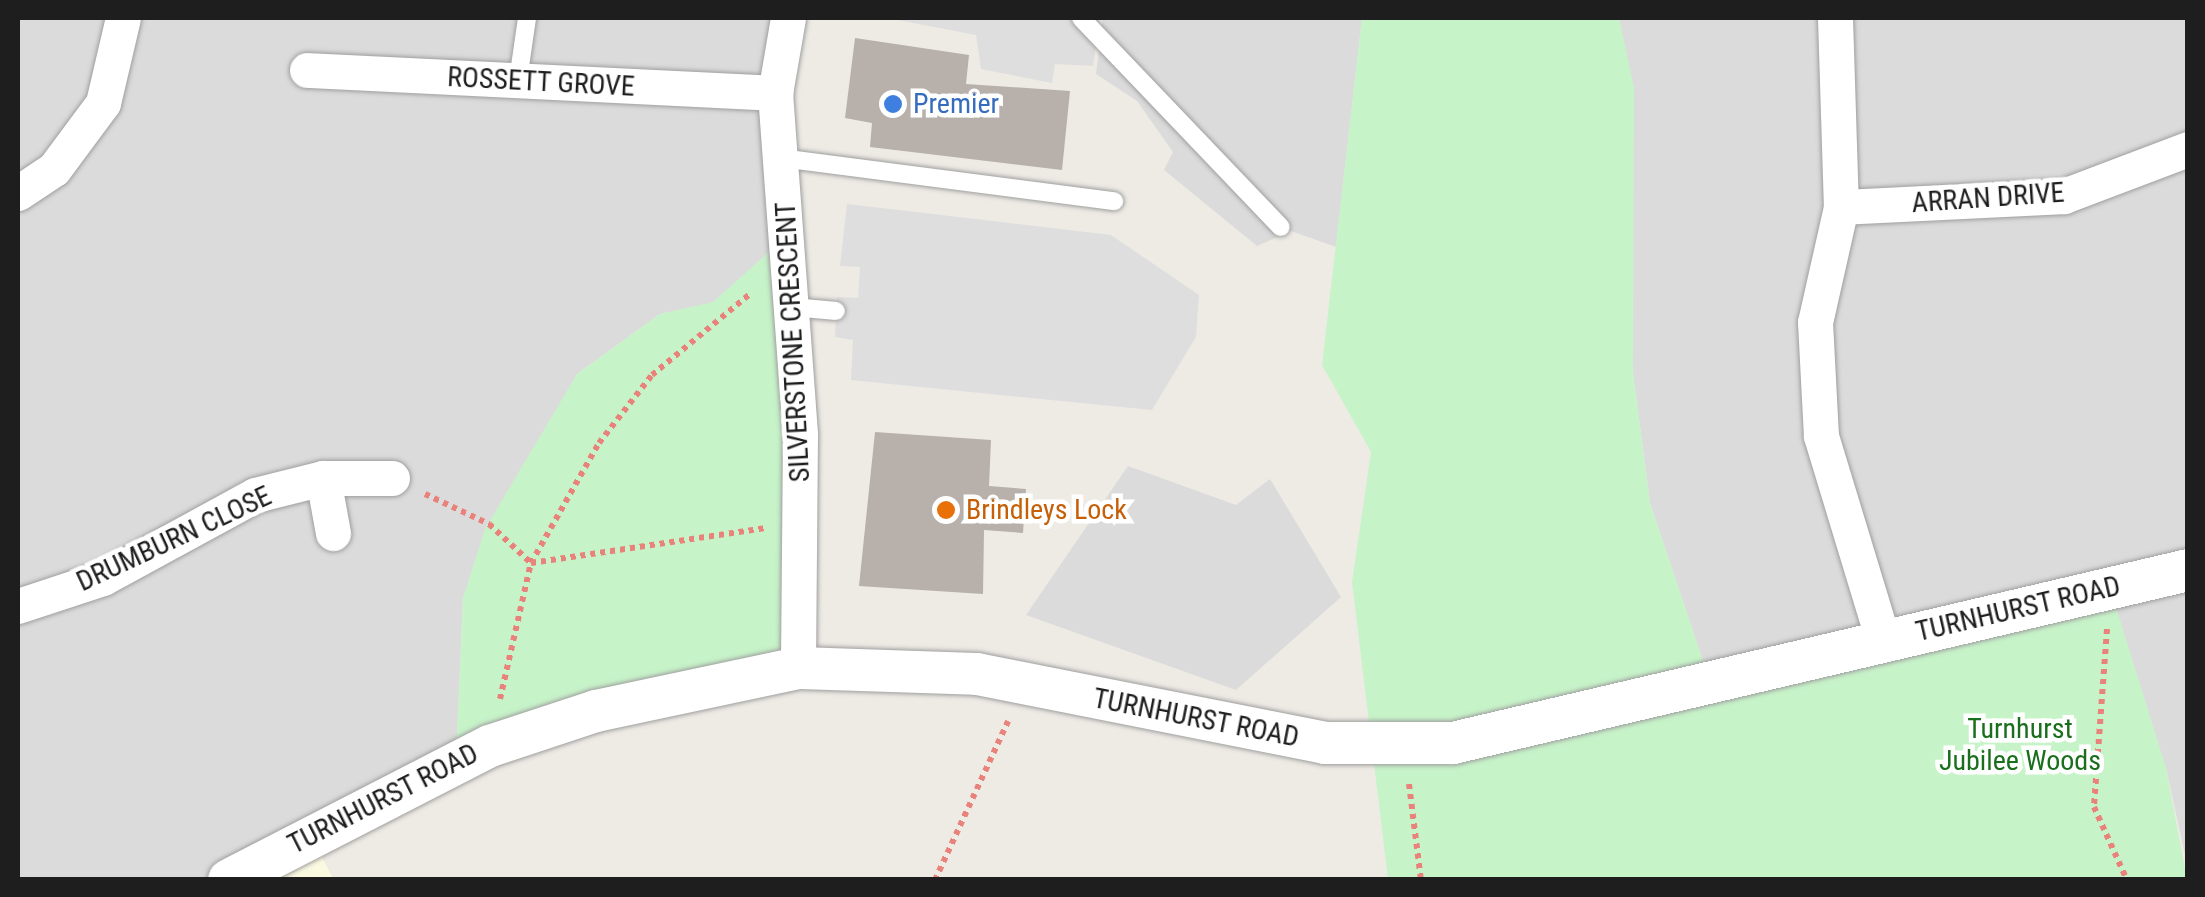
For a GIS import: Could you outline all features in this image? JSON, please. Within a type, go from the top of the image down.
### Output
[{"type":"street","points":[[18,193],[54,169],[103,103],[123,18]]},
{"type":"street","name":"SILVERSTONE CRESCENT","points":[[788,18],[775,93],[790,260],[802,523],[798,668]]},
{"type":"street","points":[[1835,18],[1841,208],[1815,322],[1821,436],[1883,640]]},
{"type":"street","name":"ROSSETT GROVE","points":[[307,70],[775,93]]},
{"type":"street","name":"ARRAN DRIVE","points":[[1841,208],[2064,196],[2188,149]]},
{"type":"street","points":[[323,478],[332,533]]},
{"type":"street","name":"DRUMBURN CLOSE","points":[[18,606],[103,578],[255,495],[323,478],[392,478]]},
{"type":"street","name":"TURNHURST ROAD","points":[[229,880],[490,746],[596,711],[798,668],[1026,684],[1325,744],[1453,744],[2188,570]]},
{"type":"lane","points":[[518,80],[527,18]]},
{"type":"lane","points":[[1081,18],[1281,227]]},
{"type":"lane","points":[[781,158],[1114,200]]},
{"type":"lane","points":[[792,307],[836,311]]},
{"type":"path","points":[[490,746],[531,563],[598,443],[652,376],[790,260]]},
{"type":"path","points":[[392,478],[489,524],[531,563]]},
{"type":"path","points":[[531,563],[802,523]]},
{"type":"path","points":[[2110,588],[2094,807],[2126,880]]},
{"type":"path","points":[[935,880],[1026,684]]},
{"type":"path","points":[[1404,744],[1421,880]]},
{"type":"shaded area","points":[[18,18],[788,18],[788,235],[713,303],[660,314],[577,374],[463,598],[456,760],[244,879],[18,879]]},
{"type":"shaded area","points":[[887,18],[1100,18],[1093,66],[1055,64],[1052,83],[981,69],[976,35]]},
{"type":"shaded area","points":[[1103,18],[1362,18],[1336,247],[1291,231],[1257,246],[1164,170],[1173,152],[1137,101],[1096,74]]},
{"type":"shaded area","points":[[1619,18],[2187,18],[2187,864],[2166,768],[1710,682],[1650,503],[1633,373]]},
{"type":"shaded area","points":[[847,204],[1111,235],[1199,295],[1196,337],[1152,410],[851,380],[853,340],[835,337],[837,297],[858,298],[860,267],[840,266]]},
{"type":"shaded area","points":[[1128,466],[1236,505],[1270,479],[1341,597],[1236,690],[1026,615]]},
{"type":"shaded area","points":[[310,834],[333,879],[229,880]]},
{"type":"green space","name":"Turnhurst Jubilee Woods","points":[[1362,18],[1619,18],[1634,88],[1633,373],[1650,503],[1710,682],[2110,588],[2166,768],[2187,879],[1388,879],[1352,582],[1371,452],[1322,365]]},
{"type":"green space","points":[[788,235],[798,668],[456,760],[463,598],[485,529],[577,374],[660,314],[713,302]]},
{"type":"building","points":[[855,38],[969,55],[966,84],[1070,91],[1062,170],[870,147],[872,123],[845,118]]},
{"type":"building","name":"Brindleys Lock","points":[[875,432],[991,440],[989,486],[1026,489],[1023,533],[984,530],[983,594],[859,586]]},
{"type":"place","name":"Premier","points":[[893,104]]},
{"type":"place","name":"Brindleys Lock","points":[[946,510]]}]
